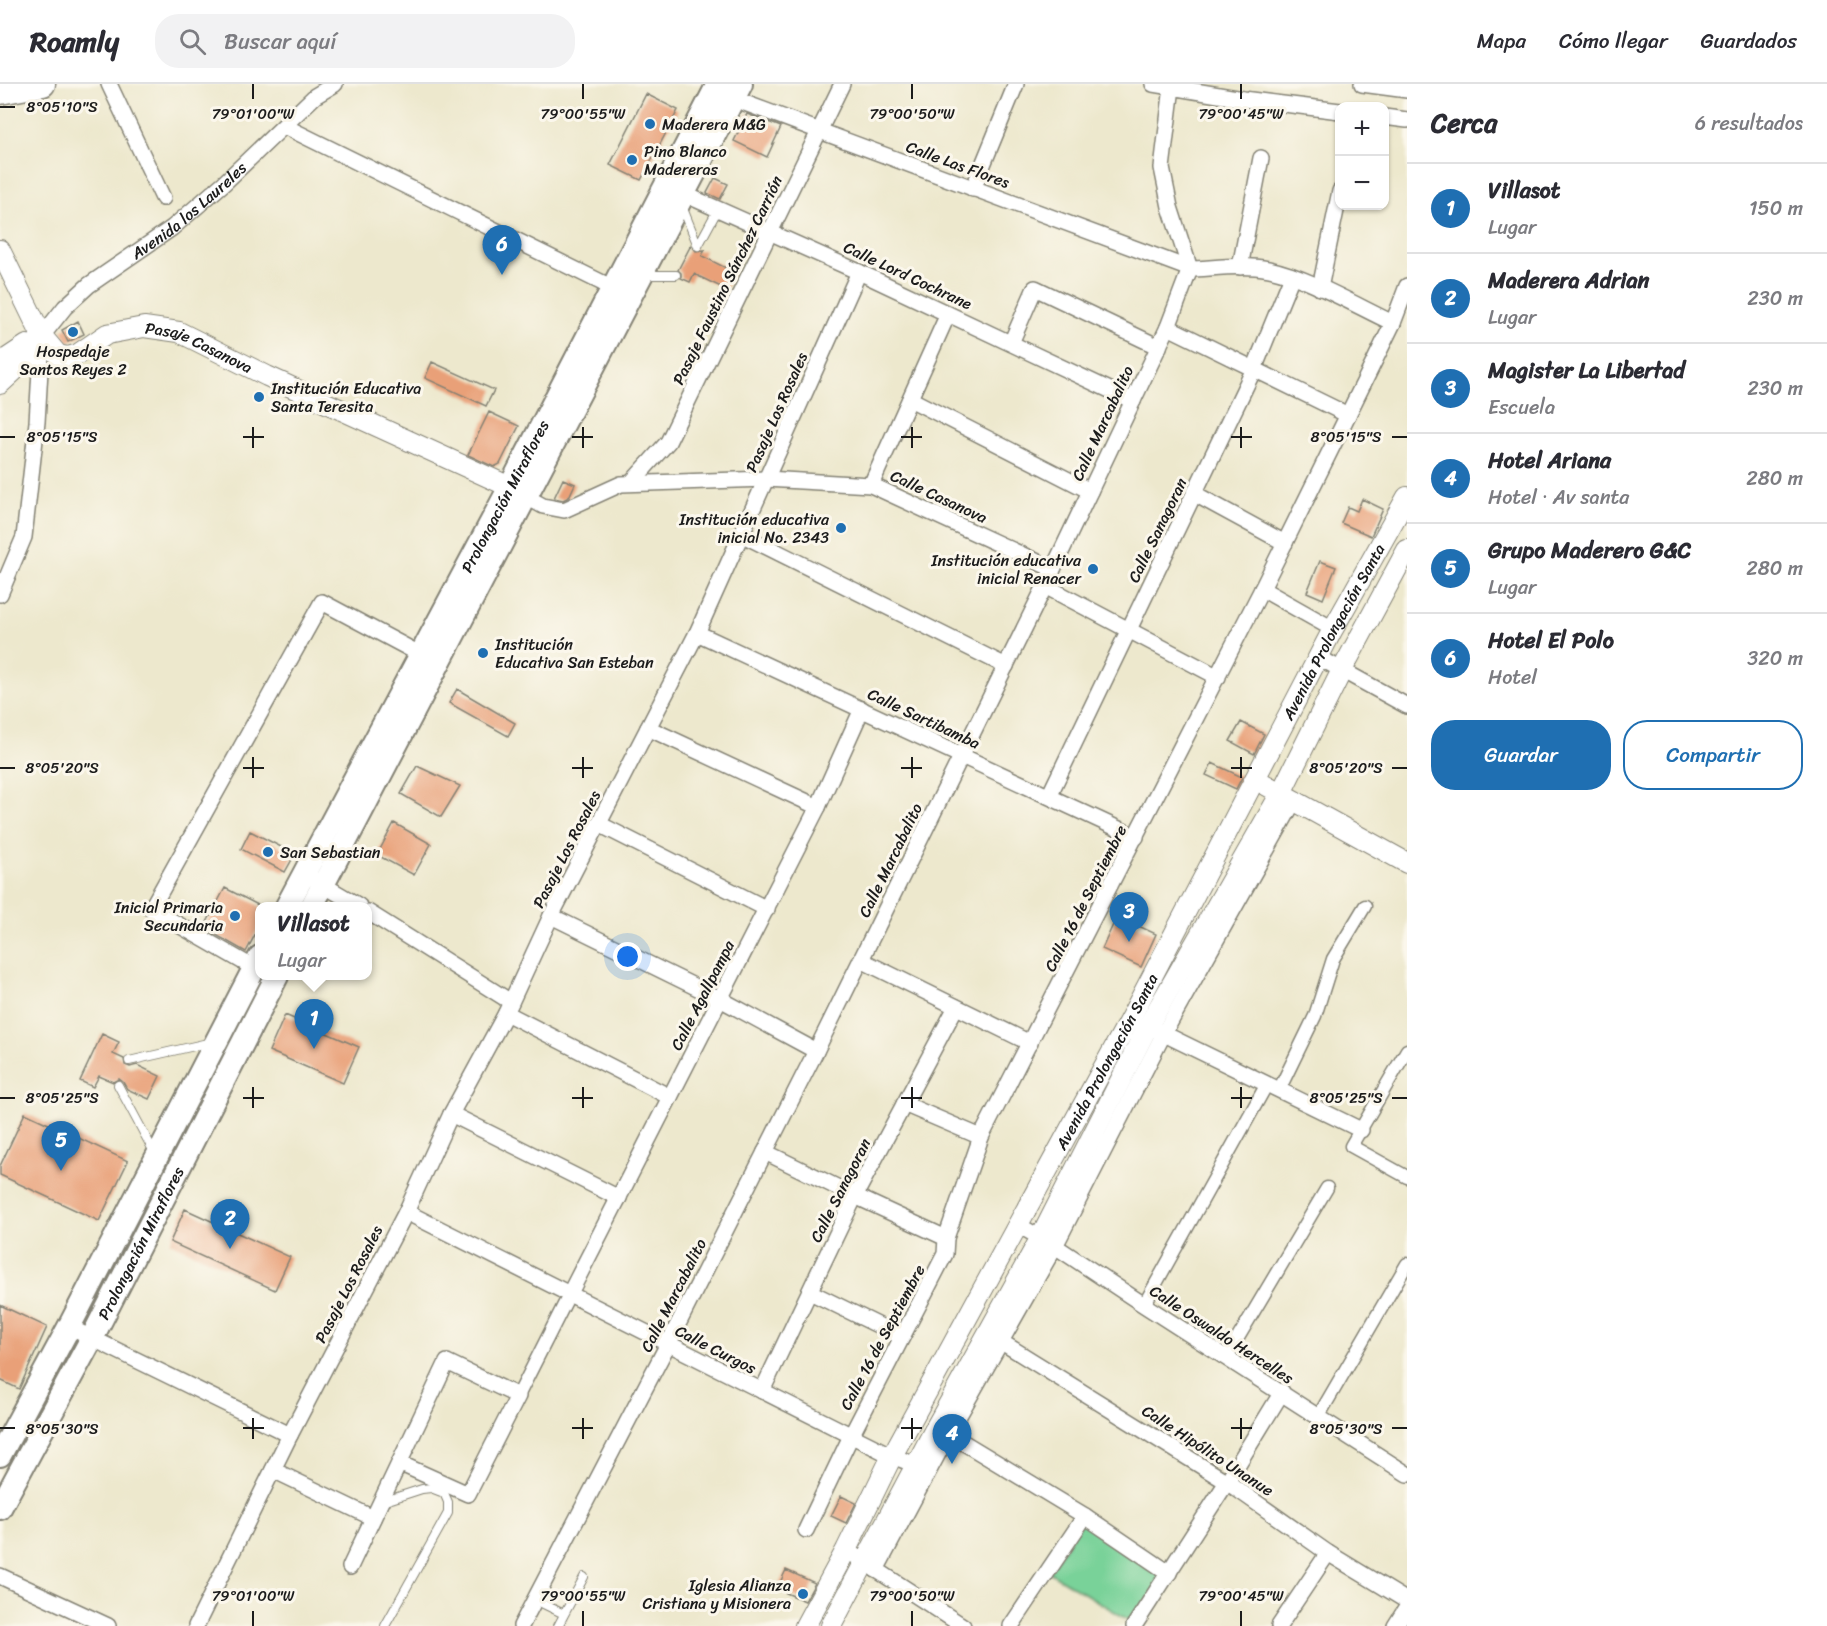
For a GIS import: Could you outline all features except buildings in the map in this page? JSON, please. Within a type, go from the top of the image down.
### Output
[{"type":"main road","points":[[0,92],[43,84]]},
{"type":"main road","name":"Prolongación Miraflores","points":[[622,292],[641,275],[727,90]]},
{"type":"main road","name":"Prolongación Miraflores","points":[[291,902],[314,879],[622,292],[677,194]]},
{"type":"main road","name":"Prolongación Miraflores","points":[[312,902],[314,879]]},
{"type":"main road","name":"Prolongación Miraflores","points":[[0,1508],[92,1338],[216,1041],[255,966]]},
{"type":"main road","name":"Prolongación Miraflores","points":[[0,1455],[69,1327],[274,980]]},
{"type":"street","points":[[108,84],[163,198]]},
{"type":"street","name":"Avenida los Laureles","points":[[0,384],[14,372],[65,307],[89,285],[172,228],[224,183],[315,96],[335,84]]},
{"type":"street","name":"Pasaje Faustino Sánchez Carrión","points":[[631,483],[669,442],[842,84]]},
{"type":"street","points":[[973,189],[1016,84]]},
{"type":"street","points":[[1153,84],[1243,99],[1335,110]]},
{"type":"street","points":[[1362,84],[1407,90]]},
{"type":"street","points":[[1172,87],[1162,168],[1170,207],[1190,269],[1240,267],[1269,269],[1320,288],[1393,323]]},
{"type":"street","name":"Calle Las Flores","points":[[727,90],[819,132],[1190,269]]},
{"type":"street","points":[[1389,118],[1407,120]]},
{"type":"street","points":[[284,126],[622,292]]},
{"type":"street","points":[[1240,267],[1261,158]]},
{"type":"street","name":"Calle Lord Cochrane","points":[[677,194],[718,209],[859,272],[1133,401]]},
{"type":"street","points":[[1320,288],[1336,210]]},
{"type":"street","points":[[0,250],[42,336],[38,422],[24,537],[0,594]]},
{"type":"street","name":"Calle Marcabalito","points":[[521,1626],[765,1152],[1006,666],[1168,327],[1190,269]]},
{"type":"street","name":"Pasaje Los Rosales","points":[[196,1626],[290,1436],[406,1212],[451,1114],[508,1008],[551,916],[697,633],[859,272]]},
{"type":"street","name":"Calle Sanagoran","points":[[1049,796],[1254,369],[1292,276]]},
{"type":"street","name":"Calle 16 de Septiembre","points":[[806,1530],[850,1436],[945,1254],[946,1238],[981,1137],[1218,677],[1393,323],[1407,286]]},
{"type":"street","points":[[1011,343],[1035,288],[1158,347]]},
{"type":"street","points":[[871,485],[948,314]]},
{"type":"street","name":"Pasaje Casanova","points":[[42,336],[58,355],[68,357],[78,354],[107,334],[144,327],[179,332],[267,376],[518,491]]},
{"type":"street","points":[[1168,327],[1348,415]]},
{"type":"street","name":"Avenida los Laureles","points":[[0,363],[42,336]]},
{"type":"street","points":[[910,399],[1090,491]]},
{"type":"street","name":"Calle Casanova","points":[[518,491],[543,506],[564,510],[621,483],[766,479],[871,485],[1053,569]]},
{"type":"street","points":[[1195,494],[1285,543]]},
{"type":"street","name":"Avenida Prolongación Santa","points":[[831,1626],[870,1566],[916,1465],[943,1430],[1047,1242],[1148,1025],[1255,779],[1333,629],[1406,499]]},
{"type":"street","points":[[741,534],[1006,666]]},
{"type":"street","name":"Avenida Prolongación Santa","points":[[805,1626],[846,1550],[892,1456],[1018,1225],[1148,1025],[1288,797],[1342,670],[1407,550]]},
{"type":"street","points":[[1045,586],[1218,677]]},
{"type":"street","points":[[1262,589],[1333,629]]},
{"type":"street","points":[[255,961],[151,909],[322,602],[429,659]]},
{"type":"street","name":"Calle Sartibamba","points":[[697,633],[1136,837]]},
{"type":"street","points":[[1318,657],[1407,706]]},
{"type":"street","name":"Calle Agallpampa","points":[[569,1295],[767,909],[818,807],[862,710]]},
{"type":"street","points":[[648,728],[818,807]]},
{"type":"street","points":[[1255,779],[1407,863]]},
{"type":"street","points":[[598,824],[767,909]]},
{"type":"street","points":[[314,879],[351,902]]},
{"type":"street","points":[[1144,1305],[1315,1016],[1333,959],[1365,906]]},
{"type":"street","points":[[372,915],[508,1008],[670,1097]]},
{"type":"street","points":[[551,916],[720,999],[816,1051]]},
{"type":"street","points":[[861,960],[1030,1043]]},
{"type":"street","name":"Calle Sanagoran","points":[[762,1391],[855,1196],[956,1007]]},
{"type":"street","points":[[1148,1025],[1361,1130]]},
{"type":"street","points":[[1407,1050],[1352,1146],[1407,1177]]},
{"type":"street","points":[[904,1104],[981,1137]]},
{"type":"street","points":[[451,1114],[619,1198]]},
{"type":"street","points":[[765,1152],[946,1238]]},
{"type":"street","points":[[1226,1358],[1327,1188]]},
{"type":"street","name":"Calle Curgos","points":[[406,1212],[850,1436],[916,1465]]},
{"type":"street","name":"Calle Oswaldo Hercelles","points":[[1018,1225],[1407,1474]]},
{"type":"street","points":[[1318,1417],[1407,1264]]},
{"type":"street","points":[[810,1292],[903,1337]]},
{"type":"street","points":[[399,1463],[468,1494],[569,1295]]},
{"type":"street","points":[[69,1327],[290,1436]]},
{"type":"street","name":"Calle Hipólito Unanue","points":[[994,1337],[1227,1482],[1328,1553],[1407,1601]]},
{"type":"street","points":[[350,1567],[447,1362],[518,1396]]},
{"type":"street","points":[[1134,1626],[1282,1392]]},
{"type":"street","points":[[870,1566],[943,1430],[1085,1516],[1169,1573]]},
{"type":"street","points":[[273,1470],[373,1518]]},
{"type":"street","points":[[1011,1626],[1085,1516]]},
{"type":"street","points":[[846,1550],[963,1626]]},
{"type":"street","points":[[1279,1626],[1328,1553]]},
{"type":"street","points":[[0,1576],[108,1626]]},
{"type":"street","points":[[1395,1626],[1407,1607]]},
{"type":"lane","points":[[677,194],[698,246],[718,209]]},
{"type":"lane","points":[[641,275],[676,275]]},
{"type":"lane","points":[[129,1061],[216,1041]]},
{"type":"lane","points":[[118,1085],[167,1163]]},
{"type":"lane","points":[[380,1503],[431,1488],[444,1493],[448,1502],[448,1513],[385,1626]]},
{"type":"lane","points":[[558,1626],[584,1576]]},
{"type":"lane","points":[[535,1600],[564,1614]]},
{"type":"green space","points":[[1085,1516],[1169,1573],[1135,1624],[1049,1572]]},
{"type":"place","name":"Maderera M&G","points":[[650,124]]},
{"type":"place","name":"Pino Blanco Madereras","points":[[632,160]]},
{"type":"place","name":"Hotel El Polo","points":[[502,275]]},
{"type":"place","name":"Hospedaje Santos Reyes 2","points":[[73,332]]},
{"type":"place","name":"Institución Educativa Santa Teresita","points":[[259,397]]},
{"type":"place","name":"Institución educativa inicial No. 2343","points":[[841,528]]},
{"type":"place","name":"Institución educativa inicial Renacer","points":[[1093,569]]},
{"type":"place","name":"Institución Educativa San Esteban","points":[[483,653]]},
{"type":"place","name":"San Sebastian","points":[[268,852]]},
{"type":"place","name":"Inicial Primaria Secundaria","points":[[235,916]]},
{"type":"place","name":"Magister La Libertad","points":[[1129,942]]},
{"type":"place","name":"Villasot","points":[[314,1049]]},
{"type":"place","name":"Grupo Maderero G&C","points":[[61,1171]]},
{"type":"place","name":"Maderera Adrian","points":[[230,1249]]},
{"type":"place","name":"Hotel Ariana","points":[[952,1464]]},
{"type":"place","name":"Iglesia Alianza Cristiana y Misionera","points":[[803,1594]]}]
